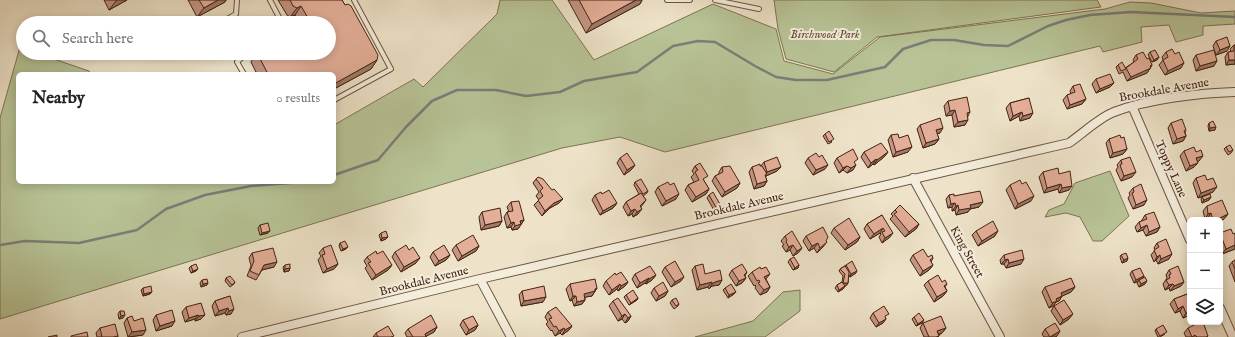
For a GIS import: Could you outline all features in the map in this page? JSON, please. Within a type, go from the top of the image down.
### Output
[{"type":"street","name":"Brookdale Avenue","points":[[242,337],[480,279],[1069,143],[1112,112],[1132,106],[1213,92],[1235,92]]},
{"type":"street","name":"Toppy Lane","points":[[1132,106],[1187,233]]},
{"type":"street","name":"King Street","points":[[913,178],[1000,337]]},
{"type":"street","points":[[480,279],[512,337]]},
{"type":"street","points":[[1223,315],[1233,337]]},
{"type":"lane","points":[[232,16],[236,14],[237,0]]},
{"type":"lane","points":[[270,0],[278,16]]},
{"type":"lane","points":[[336,99],[391,68],[354,0]]},
{"type":"lane","points":[[667,0],[690,0]]},
{"type":"lane","points":[[715,0],[759,9]]},
{"type":"lane","points":[[239,60],[237,62],[243,72]]},
{"type":"green space","points":[[500,0],[552,0],[594,60],[713,4],[776,29],[784,61],[833,74],[880,37],[1105,9],[1130,2],[1151,3],[1201,13],[1235,11],[1235,24],[1203,26],[1203,35],[1176,42],[1169,25],[1141,27],[1142,42],[1103,52],[1100,46],[665,152],[620,137],[562,148],[0,319],[0,118],[16,60],[57,60],[90,72],[16,72],[16,184],[336,184],[336,124],[414,79],[423,87],[497,14]]},
{"type":"green space","name":"Birchwood Park","points":[[774,0],[1097,0],[1101,7],[877,37],[834,72],[786,59],[778,29]]},
{"type":"green space","points":[[1110,171],[1129,216],[1102,241],[1093,241],[1080,217],[1066,213],[1045,217],[1049,210],[1064,204],[1075,183]]},
{"type":"green space","points":[[800,290],[800,311],[765,337],[695,337],[753,321],[783,292]]},
{"type":"building","points":[[199,0],[218,0],[204,8]]},
{"type":"building","points":[[290,0],[342,0],[345,5],[348,4],[351,6],[378,55],[377,60],[336,83],[336,72],[267,72],[261,60],[336,60],[336,16],[307,16],[301,6],[297,8],[293,6]]},
{"type":"building","points":[[579,0],[636,0],[592,24]]},
{"type":"building","points":[[1227,37],[1230,46],[1220,50],[1216,41]]},
{"type":"building","points":[[1234,45],[1235,60],[1229,60],[1228,52],[1234,51]]},
{"type":"building","points":[[1172,49],[1175,54],[1179,52],[1184,63],[1168,71],[1163,60],[1168,57],[1166,52]]},
{"type":"building","points":[[1155,50],[1159,57],[1154,60],[1150,52]]},
{"type":"building","points":[[1214,50],[1217,61],[1200,66],[1196,55]]},
{"type":"building","points":[[1143,52],[1147,59],[1149,58],[1152,65],[1150,66],[1151,68],[1131,77],[1126,68],[1138,59],[1136,55]]},
{"type":"building","points":[[1122,62],[1126,69],[1121,71],[1118,65]]},
{"type":"building","points":[[1110,74],[1114,83],[1100,89],[1096,79]]},
{"type":"building","points":[[1080,84],[1086,99],[1070,105],[1067,95],[1075,92],[1073,86]]},
{"type":"building","points":[[967,97],[970,112],[967,113],[968,120],[958,122],[955,110],[950,111],[948,101]]},
{"type":"building","points":[[1029,98],[1033,113],[1023,116],[1022,112],[1013,116],[1010,103]]},
{"type":"building","points":[[940,118],[943,128],[936,130],[939,139],[926,143],[920,125]]},
{"type":"building","points":[[1182,119],[1186,130],[1184,131],[1186,136],[1177,139],[1171,123]]},
{"type":"building","points":[[1213,121],[1216,127],[1210,128],[1209,123]]},
{"type":"building","points":[[829,131],[834,139],[829,142],[825,134]]},
{"type":"building","points":[[898,134],[899,138],[908,135],[912,147],[896,152],[891,135]]},
{"type":"building","points":[[1120,135],[1121,138],[1124,137],[1127,149],[1113,153],[1109,139]]},
{"type":"building","points":[[881,143],[888,152],[871,163],[864,152]]},
{"type":"building","points":[[1230,145],[1233,150],[1229,152],[1226,147]]},
{"type":"building","points":[[1194,147],[1196,152],[1201,150],[1203,156],[1196,158],[1198,163],[1190,166],[1184,151]]},
{"type":"building","points":[[853,149],[858,159],[854,162],[856,165],[851,168],[847,166],[843,168],[837,158]]},
{"type":"building","points":[[627,153],[635,165],[627,170],[620,158]]},
{"type":"building","points":[[816,153],[819,157],[822,155],[828,165],[816,170],[808,158]]},
{"type":"building","points":[[777,157],[781,167],[767,172],[764,162]]},
{"type":"building","points":[[1130,157],[1136,172],[1124,176],[1120,165],[1122,164],[1121,160]]},
{"type":"building","points":[[700,163],[708,176],[703,179],[709,189],[696,197],[688,185],[699,180],[695,172],[698,170],[695,166]]},
{"type":"building","points":[[760,164],[767,174],[765,175],[767,181],[757,184],[752,167]]},
{"type":"building","points":[[730,166],[740,183],[725,192],[715,176],[723,172],[722,167]]},
{"type":"building","points":[[1058,168],[1059,174],[1070,171],[1072,186],[1062,188],[1061,184],[1047,188],[1043,172]]},
{"type":"building","points":[[1205,175],[1207,180],[1213,178],[1217,187],[1201,193],[1196,178]]},
{"type":"building","points":[[538,177],[543,179],[552,190],[554,189],[563,199],[554,203],[545,211],[538,200],[543,196],[540,191],[543,188],[536,179]]},
{"type":"building","points":[[641,179],[648,191],[643,194],[635,182]]},
{"type":"building","points":[[1020,180],[1022,184],[1026,182],[1034,196],[1018,204],[1010,185]]},
{"type":"building","points":[[668,182],[670,185],[674,183],[679,194],[666,201],[658,187]]},
{"type":"building","points":[[1141,184],[1147,200],[1136,205],[1132,193],[1134,192],[1133,188]]},
{"type":"building","points":[[609,190],[617,203],[603,211],[595,195],[601,192],[602,194]]},
{"type":"building","points":[[980,191],[983,202],[970,205],[971,208],[959,210],[958,205],[956,206],[955,203],[951,204],[949,195],[954,194],[954,196]]},
{"type":"building","points":[[713,192],[721,206],[717,209],[709,195]]},
{"type":"building","points":[[641,193],[646,200],[640,206],[642,209],[637,212],[635,209],[631,211],[626,202]]},
{"type":"building","points":[[1210,194],[1211,197],[1204,200],[1202,197]]},
{"type":"building","points":[[1222,200],[1228,214],[1222,217],[1212,217],[1211,213],[1208,214],[1207,206]]},
{"type":"building","points":[[519,201],[524,220],[520,221],[521,224],[515,226],[514,222],[511,223],[507,212],[513,211],[511,202]]},
{"type":"building","points":[[900,205],[919,224],[909,232],[894,214],[897,212],[895,210]]},
{"type":"building","points":[[500,208],[502,221],[485,225],[482,212]]},
{"type":"building","points":[[1154,212],[1160,227],[1149,232],[1147,225],[1141,228],[1139,222],[1147,219],[1145,215]]},
{"type":"building","points":[[882,215],[893,233],[885,238],[882,232],[885,231],[883,228],[874,234],[867,224]]},
{"type":"building","points":[[849,218],[860,237],[848,245],[834,228]]},
{"type":"building","points":[[993,221],[998,231],[982,241],[976,231]]},
{"type":"building","points":[[268,223],[270,231],[262,233],[260,225]]},
{"type":"building","points":[[823,227],[828,237],[827,242],[820,248],[818,243],[812,246],[806,236]]},
{"type":"building","points":[[1231,229],[1233,234],[1235,233],[1235,245],[1226,249],[1223,241],[1223,232]]},
{"type":"building","points":[[386,231],[388,237],[382,238],[381,233]]},
{"type":"building","points":[[792,231],[802,248],[797,251],[793,245],[789,247],[786,242],[787,240],[785,236]]},
{"type":"building","points":[[473,235],[479,246],[462,256],[456,245]]},
{"type":"building","points":[[1166,239],[1172,254],[1161,259],[1160,255],[1157,257],[1154,250],[1159,247],[1157,243]]},
{"type":"building","points":[[345,241],[348,247],[343,249],[340,243]]},
{"type":"building","points":[[331,245],[338,264],[327,269],[322,255],[325,254],[323,248]]},
{"type":"building","points":[[406,245],[409,250],[413,247],[420,258],[404,267],[395,252]]},
{"type":"building","points":[[444,245],[450,255],[439,261],[433,252]]},
{"type":"building","points":[[273,248],[277,262],[264,265],[259,275],[250,271],[254,261],[252,253]]},
{"type":"building","points":[[923,249],[928,257],[932,255],[933,258],[930,260],[933,265],[923,271],[913,255]]},
{"type":"building","points":[[1022,250],[1024,259],[1009,263],[1008,259],[1005,260],[1004,255]]},
{"type":"building","points":[[376,251],[377,254],[383,251],[392,265],[376,275],[368,263],[371,262],[367,257]]},
{"type":"building","points":[[1126,253],[1128,258],[1124,260],[1121,255]]},
{"type":"building","points":[[794,257],[799,265],[795,268],[790,259]]},
{"type":"building","points":[[1235,260],[1235,269],[1232,262]]},
{"type":"building","points":[[675,261],[684,277],[675,282],[665,267]]},
{"type":"building","points":[[852,261],[857,271],[851,274],[846,265]]},
{"type":"building","points":[[196,264],[198,269],[193,271],[191,266]]},
{"type":"building","points":[[290,264],[290,268],[285,269],[285,265]]},
{"type":"building","points":[[703,264],[705,274],[720,270],[722,280],[712,284],[712,282],[700,285],[695,266]]},
{"type":"building","points":[[742,264],[747,272],[744,275],[746,278],[739,281],[732,270]]},
{"type":"building","points":[[650,266],[656,275],[640,283],[635,274]]},
{"type":"building","points":[[845,266],[849,272],[848,283],[843,283],[845,274],[840,269]]},
{"type":"building","points":[[1178,266],[1184,282],[1174,286],[1173,284],[1169,285],[1166,280],[1170,278],[1169,275],[1171,274],[1169,270]]},
{"type":"building","points":[[760,267],[761,269],[766,267],[770,274],[764,277],[770,287],[764,290],[758,283],[760,282],[759,280],[757,281],[752,272]]},
{"type":"building","points":[[1140,268],[1144,276],[1136,280],[1132,271]]},
{"type":"building","points":[[621,272],[628,282],[621,286],[620,284],[612,290],[606,281],[615,273],[616,275]]},
{"type":"building","points":[[938,275],[942,282],[945,280],[947,284],[944,286],[947,291],[937,297],[928,281]]},
{"type":"building","points":[[230,276],[235,282],[232,285],[226,278]]},
{"type":"building","points":[[1145,277],[1147,281],[1141,284],[1139,280]]},
{"type":"building","points":[[1071,278],[1075,287],[1061,293],[1062,296],[1056,299],[1057,301],[1052,303],[1045,287]]},
{"type":"building","points":[[207,279],[208,283],[203,284],[202,280]]},
{"type":"building","points":[[595,279],[597,288],[595,291],[584,294],[585,300],[577,302],[576,296],[573,296],[570,284]]},
{"type":"building","points":[[663,282],[668,291],[659,296],[654,288]]},
{"type":"building","points":[[842,282],[845,286],[839,290],[837,285]]},
{"type":"building","points":[[731,284],[736,292],[729,295],[725,288]]},
{"type":"building","points":[[151,286],[152,292],[144,294],[143,288]]},
{"type":"building","points":[[544,286],[546,297],[524,301],[522,291]]},
{"type":"building","points":[[633,290],[638,298],[631,303],[626,295]]},
{"type":"building","points":[[1187,294],[1187,312],[1183,306],[1178,309],[1174,299]]},
{"type":"building","points":[[230,296],[234,309],[229,311],[228,308],[219,311],[215,301]]},
{"type":"building","points":[[618,298],[631,316],[628,318],[625,314],[622,316],[613,301]]},
{"type":"building","points":[[676,298],[679,304],[676,306],[672,300]]},
{"type":"building","points":[[1064,300],[1073,314],[1063,320],[1054,306]]},
{"type":"building","points":[[201,303],[205,315],[198,315],[189,318],[186,307]]},
{"type":"building","points":[[884,306],[889,314],[885,316],[886,319],[879,323],[873,313]]},
{"type":"building","points":[[556,307],[572,326],[565,330],[564,328],[559,331],[556,326],[554,327],[549,319],[552,318],[548,312]]},
{"type":"building","points":[[172,310],[175,321],[160,326],[156,315]]},
{"type":"building","points":[[120,311],[124,311],[125,315],[121,316]]},
{"type":"building","points":[[919,313],[924,320],[918,324],[914,317]]},
{"type":"building","points":[[431,315],[437,327],[425,334],[426,337],[413,337],[408,329]]},
{"type":"building","points":[[132,316],[134,321],[143,318],[146,330],[132,332],[127,318]]},
{"type":"building","points":[[473,316],[478,325],[469,330],[463,320]]},
{"type":"building","points":[[941,316],[946,328],[937,331],[939,336],[929,337],[923,323]]},
{"type":"building","points":[[1055,323],[1060,331],[1050,337],[1045,329]]},
{"type":"building","points":[[115,324],[118,336],[102,337],[100,328]]},
{"type":"building","points":[[1163,325],[1167,332],[1160,336],[1156,329]]},
{"type":"building","points":[[1194,325],[1204,325],[1208,336],[1197,337],[1195,335],[1192,337],[1188,328]]},
{"type":"building","points":[[388,326],[394,336],[378,337],[376,333]]},
{"type":"building","points":[[87,332],[88,337],[71,337],[71,336]]},
{"type":"waterway","points":[[336,174],[378,160],[406,127],[432,101],[457,90],[496,90],[526,96],[560,92],[584,81],[637,72],[673,46],[698,41],[715,42],[776,77],[796,80],[827,80],[885,67],[903,49],[931,40],[954,40],[984,45],[1008,46],[1048,26],[1066,20],[1090,15],[1131,12],[1235,17]]},
{"type":"waterway","points":[[0,245],[25,241],[79,243],[137,230],[166,209],[205,195],[251,186],[277,184]]}]
